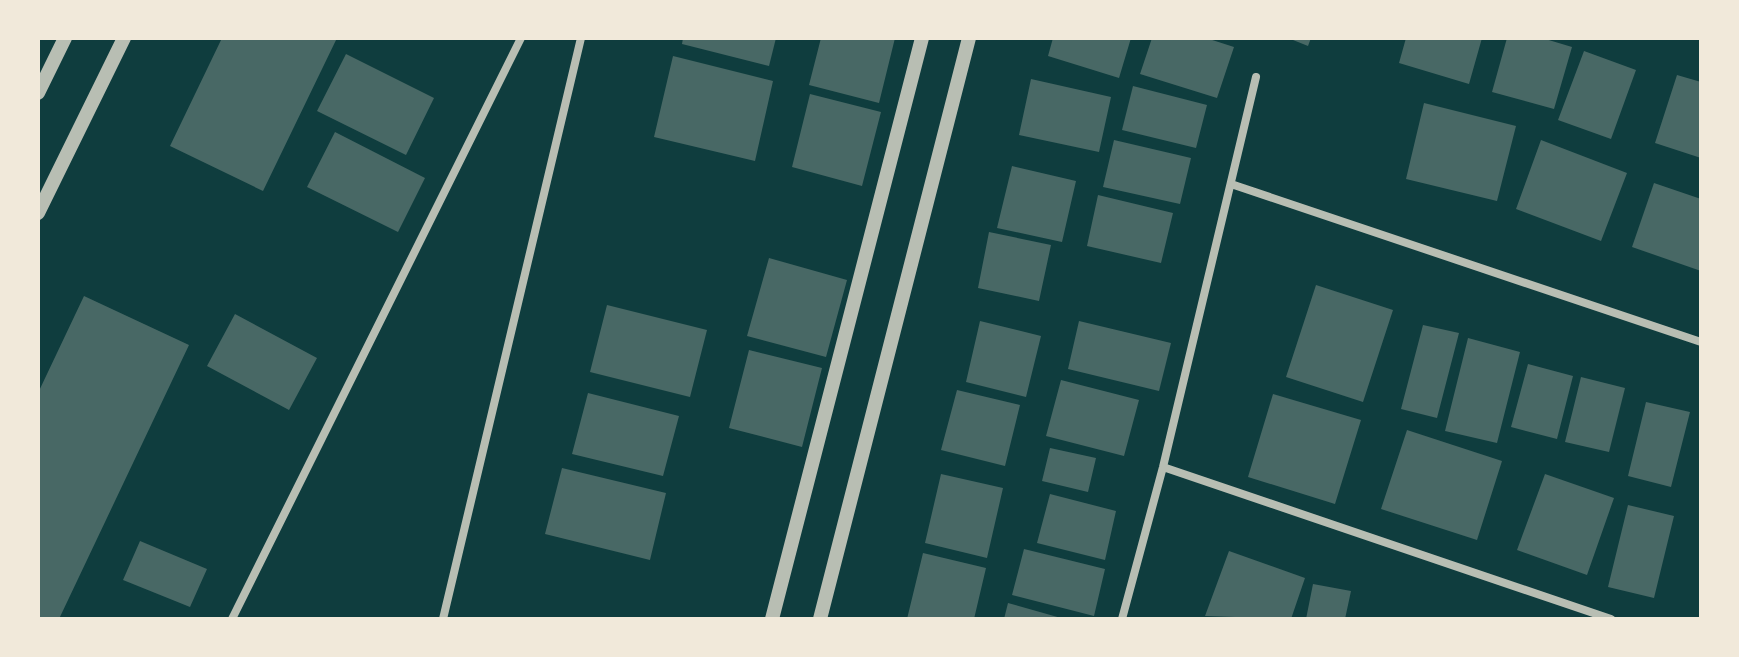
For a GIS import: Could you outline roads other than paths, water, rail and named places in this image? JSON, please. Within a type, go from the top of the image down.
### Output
[{"type":"street","points":[[38,93],[65,38]]},
{"type":"street","points":[[38,213],[124,38]]},
{"type":"street","points":[[232,619],[521,38]]},
{"type":"street","points":[[443,619],[581,38]]},
{"type":"street","points":[[772,619],[922,38]]},
{"type":"street","points":[[820,619],[969,38]]},
{"type":"street","points":[[1122,619],[1163,467],[1256,77]]},
{"type":"street","points":[[1231,184],[1701,342]]},
{"type":"street","points":[[1163,467],[1611,619]]}]
